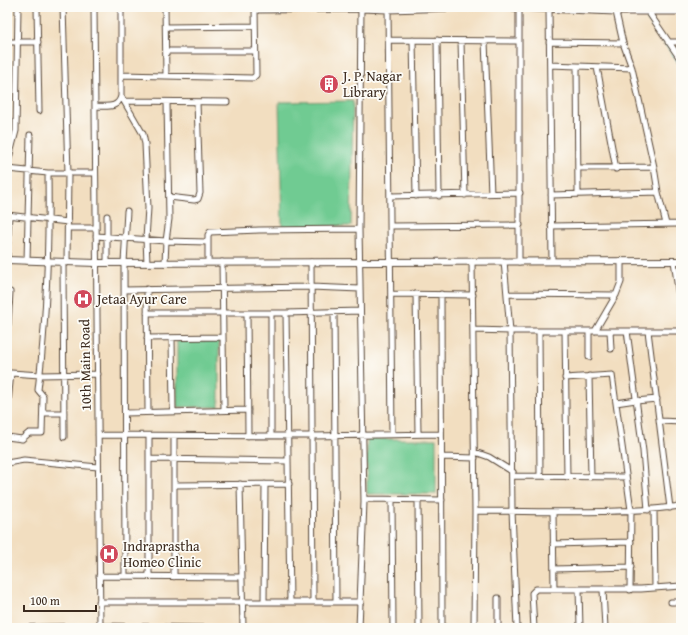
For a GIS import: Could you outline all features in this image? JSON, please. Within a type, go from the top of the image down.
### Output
[{"type":"street","points":[[18,7],[16,131],[7,168],[29,172],[95,173]]},
{"type":"street","points":[[37,7],[39,111]]},
{"type":"street","points":[[63,7],[68,173],[68,228],[65,263],[64,437]]},
{"type":"street","name":"10th Main Road","points":[[94,7],[100,626]]},
{"type":"street","points":[[95,106],[115,106],[120,102],[121,7]]},
{"type":"street","points":[[165,7],[166,76]]},
{"type":"street","points":[[121,75],[253,78],[256,75],[255,9],[462,7],[549,10],[614,9],[639,12],[646,10],[681,12]]},
{"type":"street","points":[[340,628],[359,627],[361,602],[364,499],[359,262],[361,8]]},
{"type":"street","points":[[388,8],[390,40],[392,434]]},
{"type":"street","points":[[519,8],[519,262]]},
{"type":"street","points":[[614,9],[623,43],[632,68],[666,224]]},
{"type":"street","points":[[549,10],[552,261]]},
{"type":"street","points":[[646,10],[681,60]]},
{"type":"street","points":[[166,27],[255,26]]},
{"type":"street","points":[[390,40],[519,41]]},
{"type":"street","points":[[413,40],[416,196]]},
{"type":"street","points":[[437,40],[439,196]]},
{"type":"street","points":[[461,41],[465,195]]},
{"type":"street","points":[[485,41],[490,194]]},
{"type":"street","points":[[7,42],[38,42]]},
{"type":"street","points":[[549,42],[623,43]]},
{"type":"street","points":[[668,42],[681,42]]},
{"type":"street","points":[[166,51],[255,51]]},
{"type":"street","points":[[550,65],[632,68]]},
{"type":"street","points":[[577,67],[578,194]]},
{"type":"street","points":[[597,67],[616,169]]},
{"type":"street","points":[[121,96],[144,138],[148,208],[146,239],[147,263]]},
{"type":"street","points":[[125,101],[227,102]]},
{"type":"street","points":[[165,263],[169,219],[167,102]]},
{"type":"street","points":[[169,197],[194,200],[198,199],[200,193],[197,102]]},
{"type":"street","points":[[27,261],[30,135]]},
{"type":"street","points":[[578,168],[616,169],[654,167]]},
{"type":"street","points":[[7,437],[22,439],[29,433],[42,433],[44,413],[43,396],[38,392],[49,263],[48,173]]},
{"type":"street","points":[[551,195],[658,192]]},
{"type":"street","points":[[391,196],[520,193]]},
{"type":"street","points":[[125,576],[124,263],[127,212]]},
{"type":"street","points":[[7,256],[8,215],[49,221],[68,222]]},
{"type":"street","points":[[106,263],[108,235],[107,216]]},
{"type":"street","points":[[551,226],[679,224],[681,218]]},
{"type":"street","points":[[391,226],[520,225]]},
{"type":"street","points":[[68,228],[96,228]]},
{"type":"street","points":[[208,262],[207,242],[210,232],[359,229]]},
{"type":"street","points":[[96,236],[108,235],[166,241],[207,242]]},
{"type":"street","points":[[7,260],[49,263],[678,261],[681,311]]},
{"type":"street","points":[[472,261],[475,455],[474,628]]},
{"type":"street","points":[[504,261],[510,331],[513,474],[512,511],[517,628]]},
{"type":"street","points":[[595,331],[616,295],[621,282],[621,261]]},
{"type":"street","points":[[222,262],[224,410]]},
{"type":"street","points":[[311,262],[314,602]]},
{"type":"street","points":[[124,290],[311,287],[360,289]]},
{"type":"street","points":[[147,290],[148,412]]},
{"type":"street","points":[[7,292],[10,292],[8,324]]},
{"type":"street","points":[[391,294],[473,295]]},
{"type":"street","points":[[416,294],[418,434]]},
{"type":"street","points":[[441,294],[442,628]]},
{"type":"street","points":[[507,294],[616,295]]},
{"type":"street","points":[[147,313],[311,313],[360,311]]},
{"type":"street","points":[[334,312],[336,602]]},
{"type":"street","points":[[247,313],[248,436]]},
{"type":"street","points":[[271,313],[271,436]]},
{"type":"street","points":[[286,313],[290,602]]},
{"type":"street","points":[[474,330],[681,331]]},
{"type":"street","points":[[539,331],[540,476]]},
{"type":"street","points":[[565,331],[566,477]]},
{"type":"street","points":[[589,331],[589,357]]},
{"type":"street","points":[[610,331],[611,349]]},
{"type":"street","points":[[627,331],[648,510]]},
{"type":"street","points":[[648,331],[670,508]]},
{"type":"street","points":[[147,338],[223,337]]},
{"type":"street","points":[[172,338],[173,412]]},
{"type":"street","points":[[7,412],[9,373],[40,375],[98,374]]},
{"type":"street","points":[[565,378],[612,375],[631,510],[630,590]]},
{"type":"street","points":[[589,376],[591,477]]},
{"type":"street","points":[[616,402],[657,399]]},
{"type":"street","points":[[125,413],[248,410]]},
{"type":"street","points":[[44,413],[64,413]]},
{"type":"street","points":[[660,421],[681,422]]},
{"type":"street","points":[[98,436],[312,436],[441,434]]},
{"type":"street","points":[[149,436],[149,576]]},
{"type":"street","points":[[174,436],[174,577]]},
{"type":"street","points":[[441,457],[475,455],[489,456],[513,474],[626,478]]},
{"type":"street","points":[[149,458],[288,461]]},
{"type":"street","points":[[7,463],[24,460],[98,467]]},
{"type":"street","points":[[240,484],[243,628]]},
{"type":"street","points":[[264,602],[265,484]]},
{"type":"street","points":[[174,485],[289,484]]},
{"type":"street","points":[[364,499],[442,500]]},
{"type":"street","points":[[392,500],[393,628]]},
{"type":"street","points":[[418,500],[419,628]]},
{"type":"street","points":[[475,511],[553,512],[654,510],[681,506]]},
{"type":"street","points":[[654,510],[655,588]]},
{"type":"street","points":[[553,512],[554,589]]},
{"type":"street","points":[[553,544],[631,542]]},
{"type":"street","points":[[554,568],[631,567]]},
{"type":"street","points":[[99,576],[242,577]]},
{"type":"street","points":[[534,628],[534,590],[630,590],[681,586]]},
{"type":"street","points":[[579,589],[580,628]]},
{"type":"street","points":[[603,590],[605,628]]},
{"type":"street","points":[[498,598],[498,628]]},
{"type":"street","points":[[99,602],[361,602]]},
{"type":"street","points":[[671,602],[681,602]]},
{"type":"street","points":[[8,628],[100,626],[204,628]]},
{"type":"green space","points":[[353,101],[351,226],[282,227],[279,102]]},
{"type":"green space","points":[[177,341],[219,341],[219,407],[177,407]]},
{"type":"green space","points":[[367,439],[436,439],[436,494],[367,494]]},
{"type":"waterway","points":[[640,7],[642,11]]},
{"type":"waterway","points":[[644,14],[681,66]]},
{"type":"place","name":"J. P. Nagar Library","points":[[329,84]]},
{"type":"place","name":"Jetaa Ayur Care","points":[[83,299]]},
{"type":"place","name":"Indraprastha Homeo Clinic","points":[[109,554]]}]
